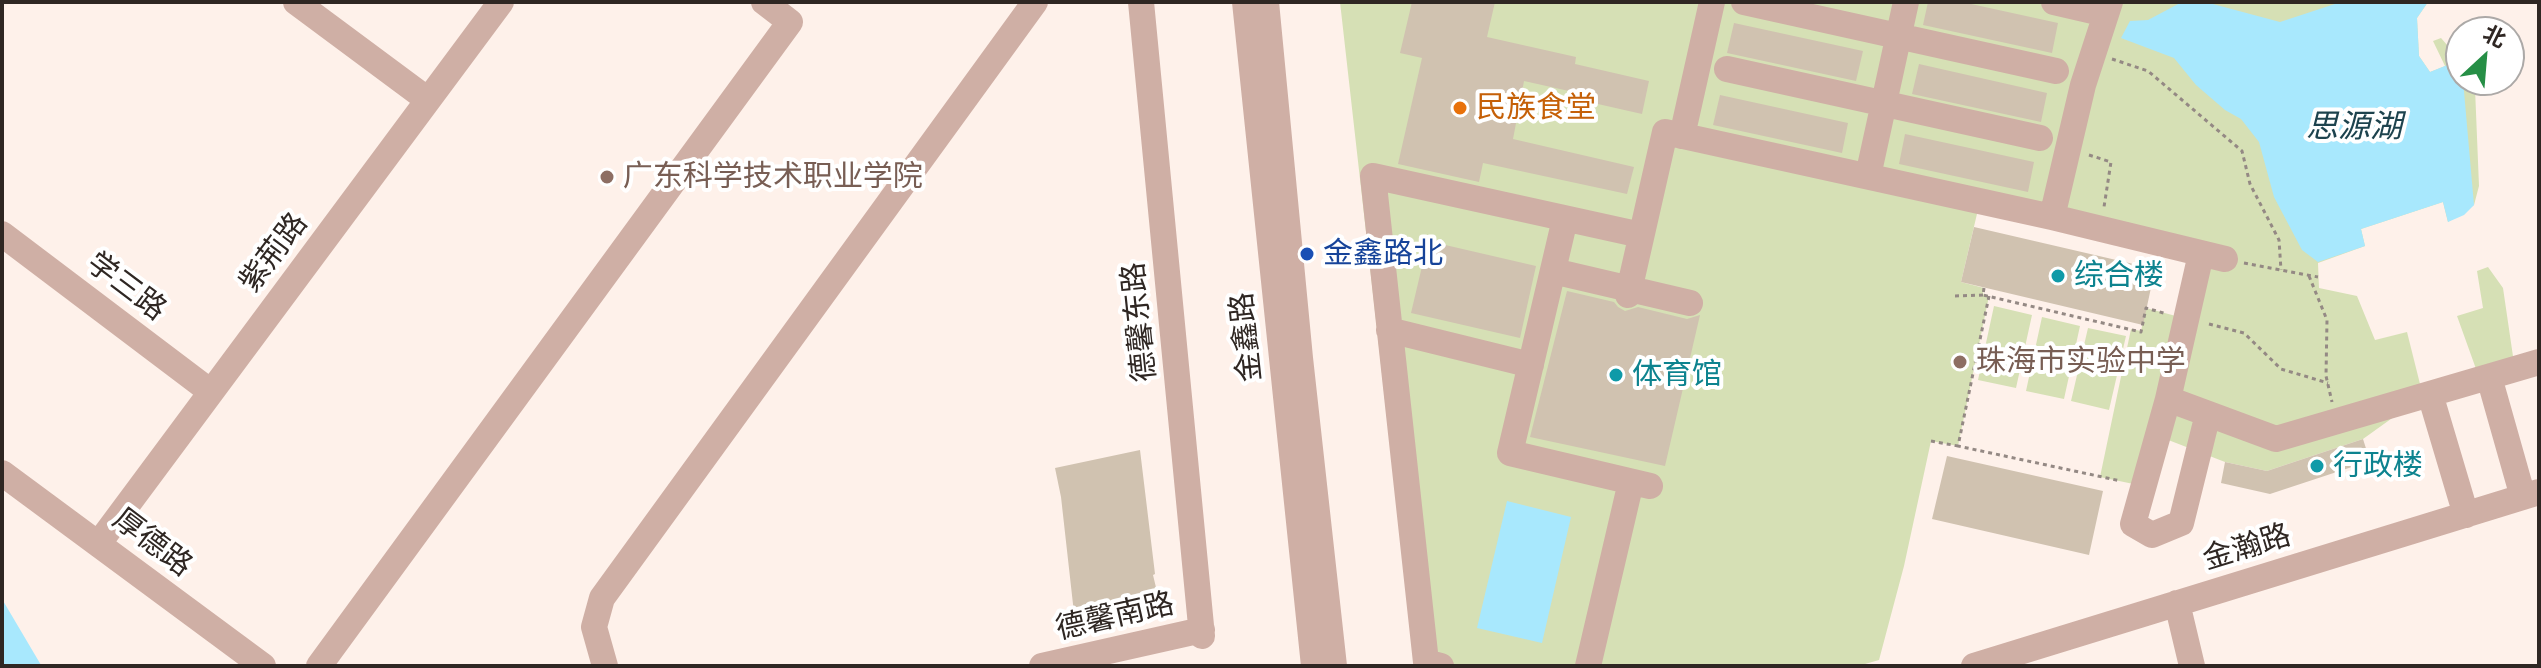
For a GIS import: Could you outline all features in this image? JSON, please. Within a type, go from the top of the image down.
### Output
[{"type":"street","points":[[296,2],[428,100]]},
{"type":"street","name":"紫荊路","points":[[99,543],[501,2]]},
{"type":"street","points":[[319,666],[790,22],[764,2]]},
{"type":"street","points":[[605,666],[594,627],[602,598],[1035,2]]},
{"type":"street","name":"德馨东路","points":[[1141,2],[1202,633]]},
{"type":"street","name":"金鑫路","points":[[1245,2],[1314,666]]},
{"type":"street","name":"金鑫路","points":[[1266,2],[1300,358],[1334,666]]},
{"type":"street","points":[[1682,136],[1712,2]]},
{"type":"street","points":[[1744,2],[2056,71]]},
{"type":"street","points":[[1868,176],[1906,2]]},
{"type":"street","points":[[2052,217],[2083,85],[2104,60],[2108,8],[2054,2]]},
{"type":"street","points":[[1727,69],[2040,138]]},
{"type":"street","points":[[1628,292],[1665,132],[2052,217],[2213,256],[2187,319],[2133,524],[2152,535],[2181,523],[2208,414]]},
{"type":"street","points":[[1441,666],[1426,662],[1373,176],[1641,235]]},
{"type":"street","points":[[1565,219],[1510,453],[1640,484],[1588,666]]},
{"type":"street","name":"学三路","points":[[2,234],[211,392]]},
{"type":"street","points":[[1553,271],[1628,292],[1690,303]]},
{"type":"street","points":[[1389,330],[1531,365]]},
{"type":"street","points":[[2168,399],[2276,439],[2539,362]]},
{"type":"street","points":[[2489,377],[2531,495]]},
{"type":"street","points":[[2430,394],[2466,515]]},
{"type":"street","name":"厚德路","points":[[2,473],[263,666]]},
{"type":"street","name":"金瀚路","points":[[1974,666],[2531,495]]},
{"type":"street","points":[[2177,603],[2192,666]]},
{"type":"street","name":"德馨南路","points":[[1042,666],[1202,633]]},
{"type":"path","points":[[2104,60],[2148,71],[2242,151],[2250,184],[2279,240],[2281,270]]},
{"type":"path","points":[[2085,154],[2111,162],[2103,208]]},
{"type":"path","points":[[2213,256],[2318,277]]},
{"type":"path","points":[[2309,276],[2327,320],[2328,383],[2337,421]]},
{"type":"path","points":[[1983,295],[1984,288]]},
{"type":"path","points":[[1955,296],[1989,296],[2141,332],[2146,308],[2244,333],[2281,369],[2328,383]]},
{"type":"path","points":[[1958,446],[1989,296]]},
{"type":"path","points":[[1931,441],[2143,486]]},
{"type":"green space","name":"珠海市实验中学","points":[[1340,2],[2428,2],[2417,18],[2419,56],[2430,72],[2445,66],[2445,96],[2475,96],[2479,186],[2474,205],[2448,222],[2443,202],[2361,229],[2365,246],[2318,263],[2319,288],[2357,296],[2375,340],[2407,332],[2423,396],[2363,439],[2267,471],[2225,462],[2158,436],[2143,486],[2100,477],[2131,329],[2141,331],[2146,308],[2187,319],[2201,254],[1980,201],[1961,282],[1984,288],[1983,294],[1989,296],[1958,446],[1931,441],[1904,566],[1879,660],[1858,666],[1415,666]]},
{"type":"green space","name":"珠海市实验中学","points":[[2441,38],[2445,43],[2445,66],[2433,41]]},
{"type":"green space","points":[[2488,267],[2503,288],[2515,370],[2480,380],[2457,316],[2483,308],[2477,271]]},
{"type":"green space","points":[[1994,306],[2032,315],[2016,388],[1978,380]]},
{"type":"green space","points":[[2042,317],[2080,326],[2064,399],[2026,391]]},
{"type":"green space","points":[[2088,328],[2126,336],[2109,410],[2071,401]]},
{"type":"water","name":"思源湖","points":[[2182,2],[2209,3],[2280,22],[2341,2],[2428,2],[2417,18],[2419,56],[2430,72],[2445,66],[2445,96],[2464,96],[2474,205],[2464,215],[2448,222],[2443,202],[2361,229],[2365,246],[2318,262],[2302,250],[2274,197],[2259,142],[2241,119],[2225,110],[2196,85],[2174,58],[2121,38],[2130,21],[2148,20]]},
{"type":"water","points":[[1507,501],[1571,517],[1542,643],[1477,628]]},
{"type":"water","points":[[2,599],[41,665],[42,666],[2,666]]},
{"type":"building","points":[[1412,2],[1495,2],[1487,37],[1576,57],[1575,64],[1649,81],[1642,114],[1567,97],[1569,91],[1524,81],[1513,139],[1634,167],[1627,194],[1483,163],[1479,182],[1398,164],[1422,58],[1400,53]]},
{"type":"building","points":[[1928,2],[1962,2],[2058,23],[2052,53],[1923,25]]},
{"type":"building","points":[[1734,23],[1863,51],[1856,81],[1727,53]]},
{"type":"building","points":[[1919,64],[2047,93],[2041,122],[1912,94]]},
{"type":"building","points":[[1720,95],[1848,123],[1842,153],[1713,125]]},
{"type":"building","points":[[1905,134],[2034,162],[2028,192],[1899,164]]},
{"type":"building","name":"综合楼","points":[[1974,227],[2155,269],[2143,325],[1961,282]]},
{"type":"building","points":[[1428,241],[1536,266],[1520,338],[1411,313]]},
{"type":"building","name":"体育馆","points":[[1567,291],[1614,302],[1625,311],[1638,307],[1687,319],[1700,315],[1665,466],[1530,437]]},
{"type":"building","name":"行政楼","points":[[2363,439],[2370,461],[2270,494],[2221,483],[2225,462],[2267,471]]},
{"type":"building","points":[[1140,450],[1153,575],[1160,604],[1075,622],[1055,468]]},
{"type":"building","points":[[1947,456],[2103,491],[2089,555],[1932,519]]},
{"type":"place","name":"民族食堂","points":[[1460,108]]},
{"type":"place","name":"广东科学技术职业学院","points":[[607,177]]},
{"type":"place","name":"金鑫路北","points":[[1307,254]]},
{"type":"place","name":"综合楼","points":[[2058,276]]},
{"type":"place","name":"珠海市实验中学","points":[[1960,362]]},
{"type":"place","name":"体育馆","points":[[1616,375]]},
{"type":"place","name":"行政楼","points":[[2317,466]]}]
